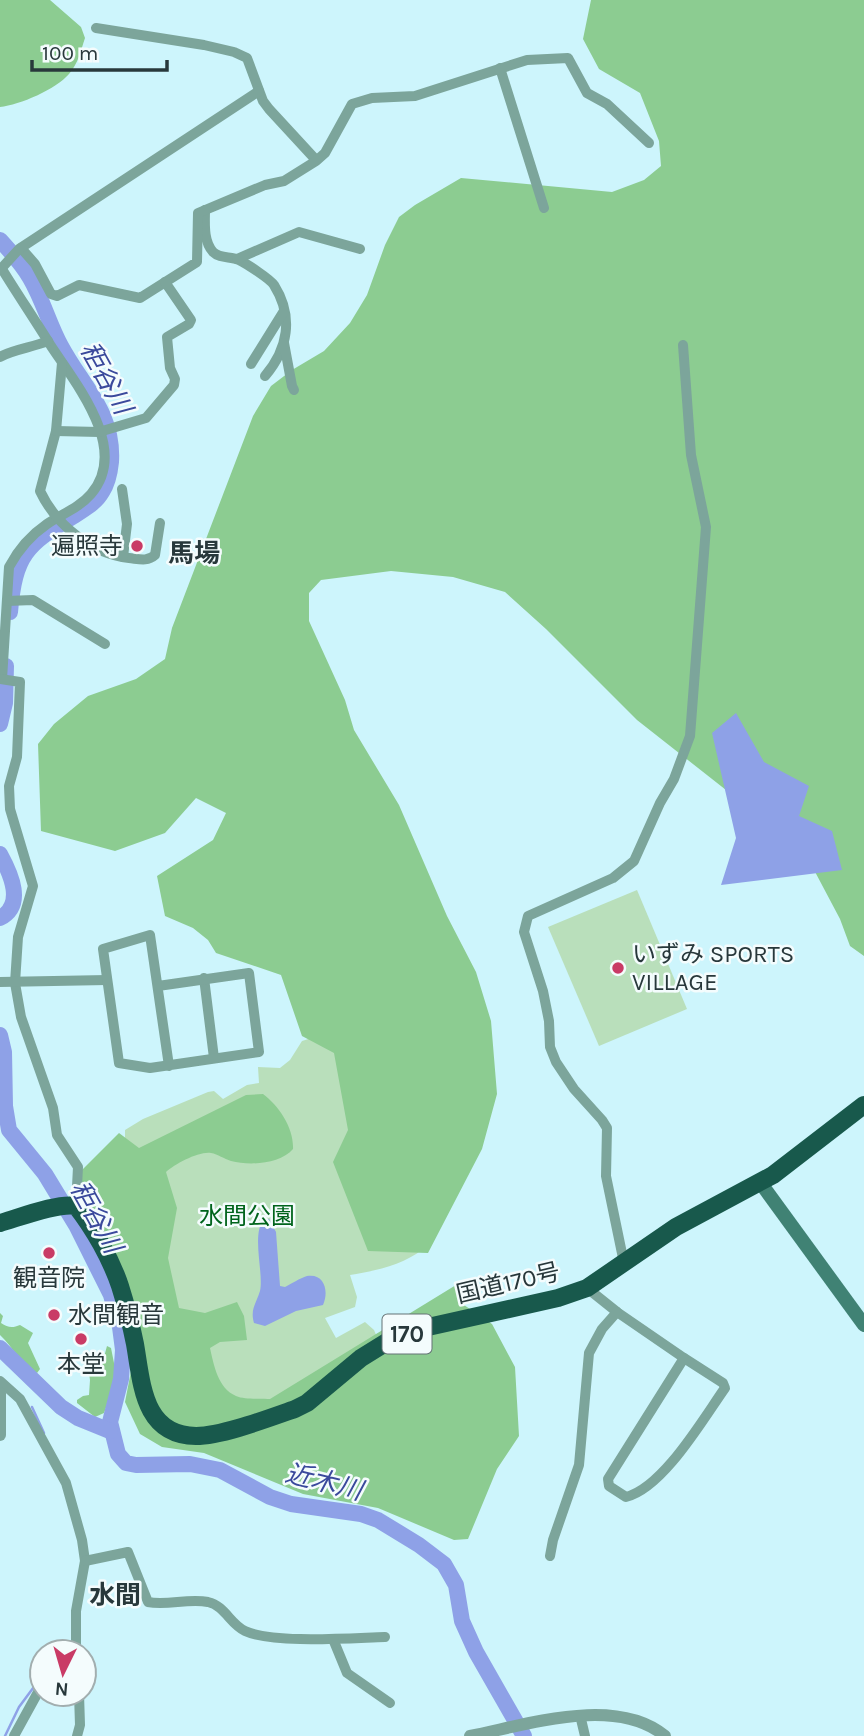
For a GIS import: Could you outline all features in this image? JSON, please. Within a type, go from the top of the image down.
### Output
[{"type":"highway","name":"国道170号","points":[[74,1205],[96,1236],[119,1283],[129,1316],[145,1398],[150,1409],[163,1426],[187,1435],[199,1436],[295,1409],[316,1396],[378,1346],[403,1335],[558,1298],[587,1288],[676,1227],[760,1182],[798,1157],[864,1105]]},
{"type":"highway","points":[[0,1223],[74,1205]]},
{"type":"main road","points":[[760,1182],[864,1325]]},
{"type":"street","points":[[96,28],[204,45],[247,58],[269,109],[316,160]]},
{"type":"street","points":[[20,248],[35,264],[51,294],[57,296],[79,285],[140,298],[197,262],[198,213],[265,185],[284,181],[316,160],[325,153],[352,104],[362,99],[415,96],[527,60],[568,58],[587,93],[607,104],[649,143]]},
{"type":"street","points":[[500,68],[544,208]]},
{"type":"street","points":[[74,1205],[78,1167],[57,1135],[53,1108],[21,1017],[15,983],[18,937],[33,886],[10,809],[9,786],[17,757],[20,682],[1,679],[4,605],[9,567],[16,553],[32,536],[85,500],[99,483],[105,462],[91,407],[1,270],[20,248],[259,91]]},
{"type":"street","points":[[205,210],[208,244],[219,256],[237,259],[274,283],[288,321],[284,342],[275,365],[265,376]]},
{"type":"street","points":[[237,259],[299,232],[360,249]]},
{"type":"street","points":[[56,432],[99,432],[146,418],[174,385],[167,337],[189,324],[191,320],[165,282]]},
{"type":"street","points":[[251,364],[284,311]]},
{"type":"street","points":[[0,357],[48,341]]},
{"type":"street","points":[[284,342],[294,390]]},
{"type":"street","points":[[624,1263],[607,1176],[607,1128],[573,1089],[556,1062],[550,1047],[549,1021],[543,991],[524,932],[528,916],[613,878],[634,861],[674,779],[690,736],[706,527],[691,455],[682,345]]},
{"type":"street","points":[[62,362],[56,432],[40,491],[59,518],[70,528],[92,546],[113,556],[146,560],[152,558],[155,555],[160,523]]},
{"type":"street","points":[[122,489],[127,524],[123,557]]},
{"type":"street","points":[[4,605],[33,600],[105,644]]},
{"type":"street","points":[[158,986],[249,973],[259,1052],[169,1066],[150,1068],[119,1063],[103,949],[150,935],[169,1066]]},
{"type":"street","points":[[204,978],[214,1058]]},
{"type":"street","points":[[0,982],[107,979]]},
{"type":"street","points":[[587,1288],[617,1312],[723,1383],[725,1388],[678,1454],[649,1486],[626,1497],[609,1486],[608,1479],[684,1358]]},
{"type":"street","points":[[550,1556],[579,1465],[584,1429],[586,1362],[602,1329],[617,1312]]},
{"type":"street","points":[[0,1381],[20,1399],[66,1483],[85,1561],[76,1611],[76,1638]]},
{"type":"street","points":[[0,1394],[0,1435]]},
{"type":"street","points":[[85,1561],[128,1552],[148,1602],[207,1602],[218,1605],[235,1625],[247,1632],[268,1637],[385,1637]]},
{"type":"street","points":[[333,1639],[347,1673],[390,1703]]},
{"type":"street","points":[[14,1736],[29,1708]]},
{"type":"street","points":[[76,1736],[80,1725],[79,1708]]},
{"type":"street","points":[[580,1715],[585,1736]]},
{"type":"street","points":[[470,1736],[580,1715],[632,1719],[665,1736]]},
{"type":"green space","points":[[0,0],[50,0],[81,27],[85,38],[75,66],[63,80],[37,95],[0,107]]},
{"type":"green space","points":[[591,0],[864,0],[864,956],[850,946],[840,919],[813,868],[754,812],[637,720],[505,592],[453,577],[391,571],[321,580],[309,593],[309,621],[345,700],[354,730],[399,805],[447,916],[476,972],[491,1021],[497,1094],[482,1149],[428,1253],[368,1251],[333,1162],[348,1130],[334,1053],[302,1036],[281,975],[216,953],[208,940],[193,928],[165,916],[157,876],[213,840],[226,813],[196,798],[165,833],[115,851],[41,831],[38,744],[54,724],[88,696],[136,679],[165,659],[172,628],[253,416],[271,386],[324,351],[350,323],[367,295],[385,245],[399,217],[461,178],[612,192],[644,180],[661,166],[659,141],[640,93],[599,69],[583,39]]},
{"type":"green space","name":"いずみ SPORTS VILLAGE","points":[[637,890],[687,1009],[599,1046],[548,927]]},
{"type":"green space","name":"水間公園","points":[[318,1036],[334,1039],[423,1249],[398,1263],[350,1275],[357,1297],[355,1307],[325,1318],[336,1338],[365,1322],[377,1337],[338,1369],[210,1427],[125,1150],[125,1130],[143,1119],[208,1092],[214,1091],[223,1099],[247,1085],[259,1083],[258,1067],[280,1068],[290,1060],[302,1041]]},
{"type":"green space","points":[[263,1094],[280,1111],[291,1133],[293,1149],[287,1154],[273,1161],[247,1163],[206,1153],[187,1159],[166,1172],[177,1208],[168,1258],[179,1308],[205,1313],[237,1302],[244,1316],[247,1340],[220,1342],[210,1348],[215,1369],[225,1388],[236,1396],[270,1399],[456,1285],[464,1305],[492,1324],[515,1367],[519,1436],[497,1469],[468,1539],[454,1540],[378,1508],[303,1494],[204,1453],[162,1447],[140,1434],[125,1402],[132,1366],[117,1300],[79,1200],[82,1170],[119,1133],[139,1148],[246,1095]]},
{"type":"green space","points":[[0,1313],[3,1316],[1,1323],[4,1325],[20,1325],[33,1333],[28,1343],[40,1369],[37,1373],[27,1366],[0,1335]]},
{"type":"green space","points":[[107,1346],[111,1348],[117,1378],[104,1413],[95,1417],[77,1403],[77,1400],[89,1395],[87,1360],[104,1357]]},
{"type":"water","points":[[736,713],[764,762],[809,786],[799,816],[832,831],[842,870],[721,885],[736,838],[712,733]]},
{"type":"water","points":[[264,1219],[269,1219],[276,1232],[280,1286],[285,1287],[304,1277],[313,1276],[322,1280],[326,1295],[323,1305],[296,1311],[265,1326],[254,1323],[253,1314],[261,1283],[258,1234]]},
{"type":"waterway","name":"秬谷川","points":[[0,240],[35,286],[61,346],[102,414],[111,444],[110,470],[102,492],[93,503],[44,535],[26,554],[15,577],[10,612]]},
{"type":"waterway","name":"秬谷川","points":[[0,724],[5,703],[6,666]]},
{"type":"waterway","name":"秬谷川","points":[[0,854],[14,889],[12,905],[0,918]]},
{"type":"waterway","name":"近木川","points":[[0,1035],[4,1052],[5,1106],[9,1130],[45,1174],[76,1225],[111,1295],[123,1350],[121,1379],[110,1422],[118,1454],[126,1463],[136,1465],[190,1464],[220,1470],[270,1497],[291,1504],[361,1514],[378,1520],[419,1545],[444,1564],[456,1585],[462,1621],[476,1652],[524,1736]]},
{"type":"waterway","name":"近木川","points":[[0,1348],[61,1407],[78,1418],[110,1431]]},
{"type":"waterway","points":[[32,1407],[44,1433]]},
{"type":"waterway","points":[[5,1736],[28,1695]]},
{"type":"place","name":"遍照寺","points":[[137,546]]},
{"type":"place","name":"いずみ SPORTS VILLAGE","points":[[618,968]]},
{"type":"place","name":"観音院","points":[[49,1253]]},
{"type":"place","name":"水間観音","points":[[54,1315]]},
{"type":"place","name":"本堂","points":[[81,1339]]},
{"type":"district","name":"馬場","points":[[194,553]]},
{"type":"district","name":"水間","points":[[115,1595]]}]
